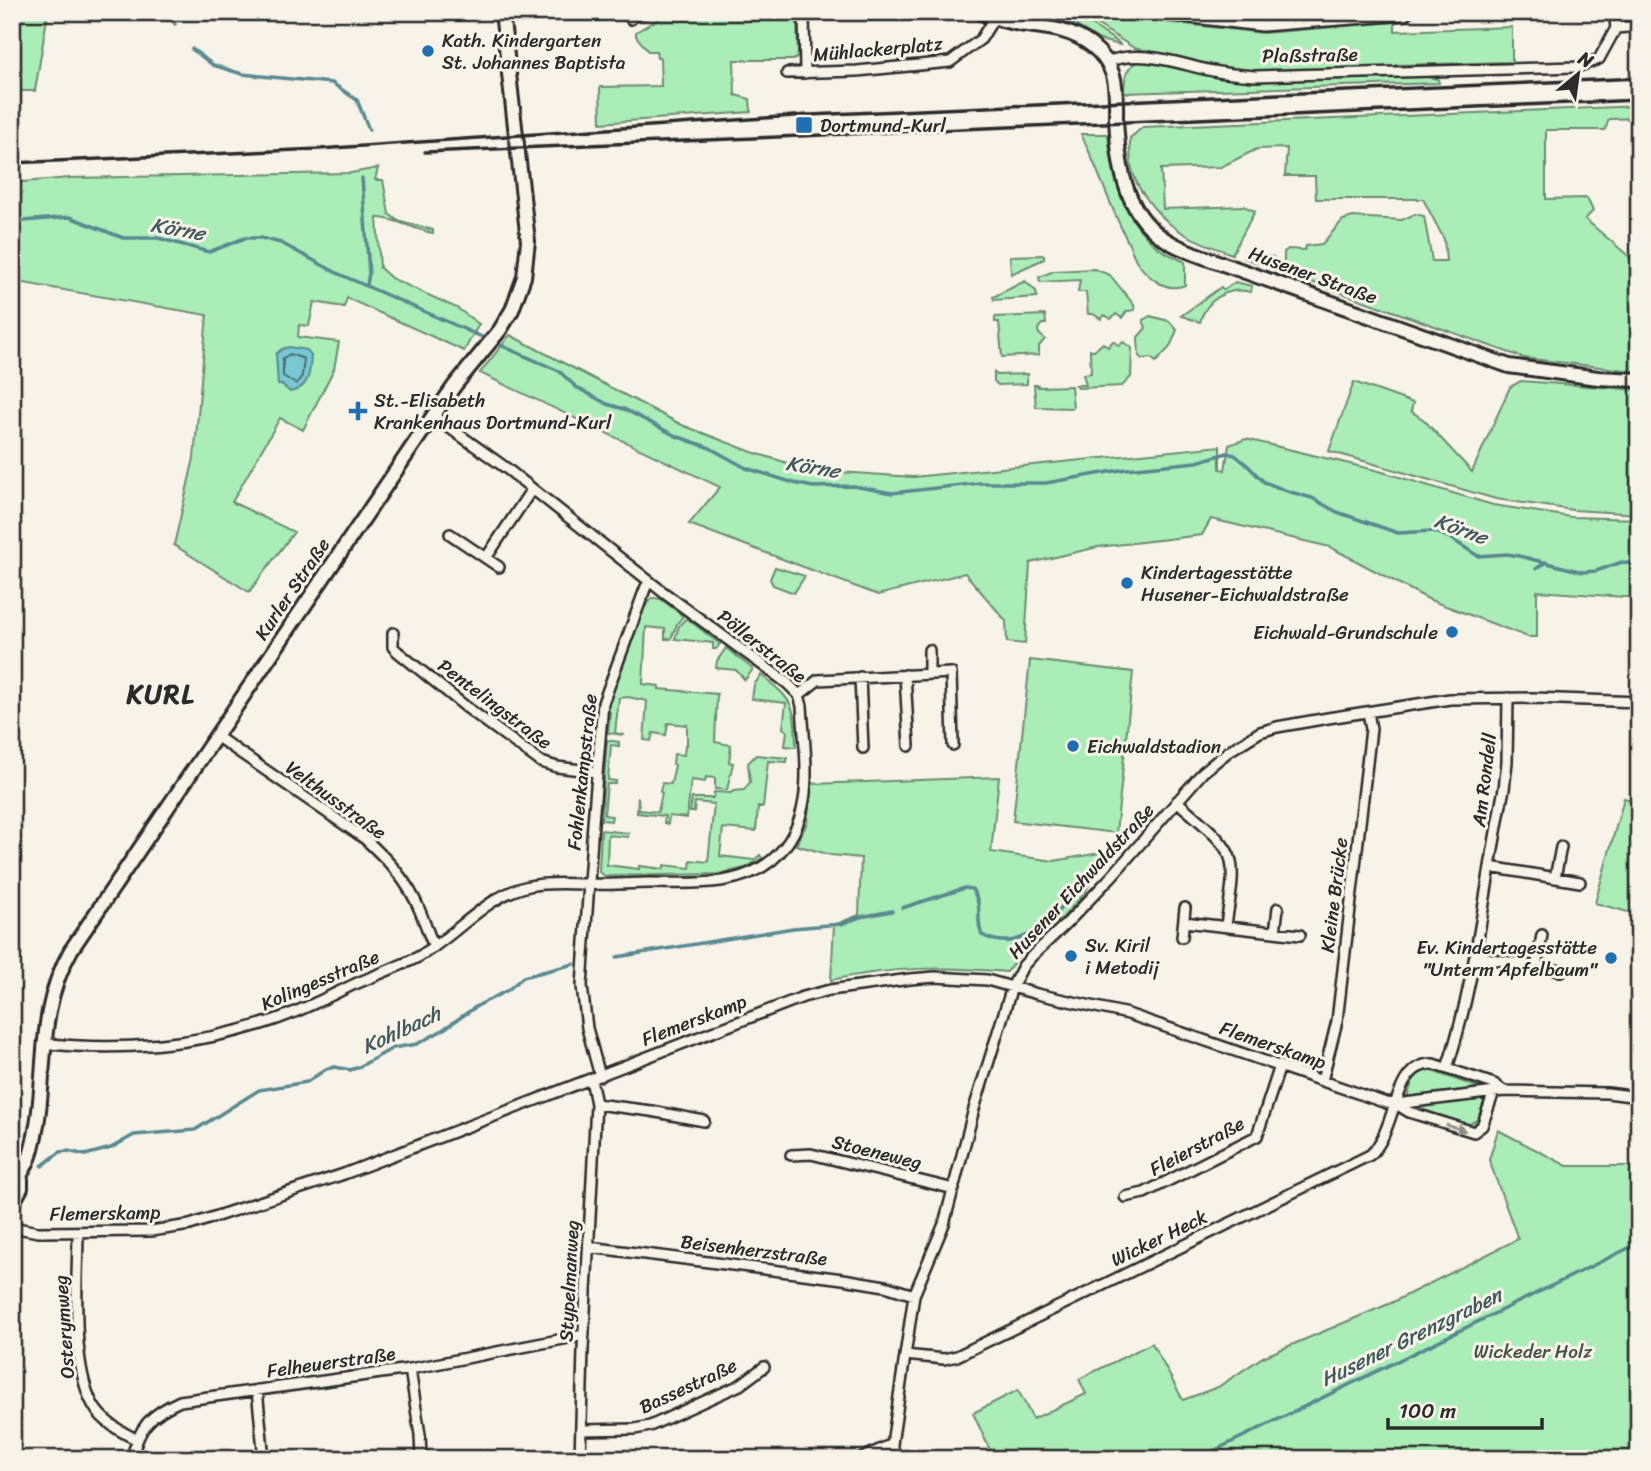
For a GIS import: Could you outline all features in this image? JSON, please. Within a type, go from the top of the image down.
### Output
[{"type":"main road","name":"Kurler Straße","points":[[12,1189],[22,1176],[29,1158],[37,1123],[49,1003],[64,963],[433,416],[500,330],[521,289],[528,241],[502,12]]},
{"type":"main road","points":[[979,12],[1017,24],[1048,26],[1072,33],[1090,44],[1107,62]]},
{"type":"main road","name":"Husener Straße","points":[[1107,62],[1114,80],[1120,169],[1128,194],[1142,216],[1161,237],[1212,260],[1509,366],[1598,378],[1639,380]]},
{"type":"main road","name":"Kurler Straße","points":[[12,1204],[21,1188],[22,1176]]},
{"type":"street","points":[[631,19],[638,13],[650,12]]},
{"type":"street","points":[[804,12],[805,73]]},
{"type":"street","points":[[1142,12],[1275,25],[1405,15],[1409,12]]},
{"type":"street","points":[[1243,12],[1245,24]]},
{"type":"street","points":[[1614,12],[1616,28],[1639,26]]},
{"type":"street","name":"Mühlackerplatz","points":[[787,73],[938,65],[959,57],[986,33],[994,18]]},
{"type":"street","name":"Plaßstraße","points":[[1107,62],[1139,55],[1216,72],[1256,76],[1577,67],[1599,59],[1616,28]]},
{"type":"street","points":[[433,416],[649,581]]},
{"type":"street","points":[[486,558],[532,489]]},
{"type":"street","points":[[450,534],[499,567]]},
{"type":"street","name":"Pöllerstraße","points":[[589,884],[695,883],[742,877],[764,866],[782,851],[798,828],[803,815],[806,790],[802,706],[799,695],[787,683],[649,581]]},
{"type":"street","name":"Fohlenkampstraße","points":[[595,1077],[583,1001],[583,973],[597,772],[606,695],[649,581]]},
{"type":"street","name":"Pentelingstraße","points":[[393,633],[393,647],[398,652],[466,707],[541,762],[557,767],[597,772]]},
{"type":"street","points":[[929,650],[929,674]]},
{"type":"street","points":[[799,695],[818,680],[951,673],[953,745]]},
{"type":"street","points":[[905,675],[909,746]]},
{"type":"street","points":[[860,677],[863,748]]},
{"type":"street","name":"Am Rondell","points":[[1447,1068],[1459,1032],[1475,956],[1507,764],[1508,698]]},
{"type":"street","name":"Husener Eichwaldstraße","points":[[896,1459],[892,1444],[914,1295],[944,1224],[974,1109],[1012,987],[1023,966],[1068,922],[1203,772],[1229,751],[1260,732],[1368,712],[1450,699],[1639,702]]},
{"type":"street","name":"Kleine Brücke","points":[[1322,1081],[1337,1021],[1370,740],[1368,712]]},
{"type":"street","name":"Velthusstraße","points":[[216,736],[364,838],[378,851],[400,874],[410,890],[434,947]]},
{"type":"street","points":[[1177,802],[1215,836],[1231,859],[1232,875],[1226,926]]},
{"type":"street","points":[[1555,878],[1561,847]]},
{"type":"street","points":[[1490,867],[1580,882]]},
{"type":"street","name":"Kolingesstraße","points":[[43,1043],[115,1048],[144,1046],[269,1022],[417,957],[496,900],[516,889],[551,884],[589,884]]},
{"type":"street","points":[[1182,937],[1185,908]]},
{"type":"street","points":[[1275,932],[1278,908]]},
{"type":"street","points":[[1184,922],[1300,935]]},
{"type":"street","points":[[1536,967],[1542,934]]},
{"type":"street","points":[[1475,956],[1561,971]]},
{"type":"street","name":"Flemerskamp","points":[[12,1227],[38,1232],[78,1232],[151,1231],[190,1225],[344,1174],[737,1021],[830,990],[935,977],[986,980],[1128,1014],[1381,1102],[1396,1104],[1499,1091],[1600,1093],[1639,1097]]},
{"type":"street","name":"Flemerskamp","points":[[1396,1104],[1407,1076],[1423,1063],[1494,1084],[1499,1091]]},
{"type":"street","name":"Fleierstraße","points":[[1125,1197],[1144,1193],[1256,1136],[1280,1066]]},
{"type":"street","name":"Stypelmanweg","points":[[580,1459],[595,1077]]},
{"type":"street","name":"Flemerskamp","points":[[1396,1104],[1409,1112],[1474,1132],[1482,1126],[1499,1091]]},
{"type":"street","points":[[596,1104],[704,1121]]},
{"type":"street","name":"Wicker Heck","points":[[905,1355],[944,1359],[957,1356],[1370,1155],[1380,1145],[1396,1104]]},
{"type":"street","name":"Stoeneweg","points":[[791,1155],[811,1154],[954,1189]]},
{"type":"street","name":"Osterymweg","points":[[78,1232],[78,1318],[80,1365],[84,1382],[98,1412],[109,1423],[136,1439]]},
{"type":"street","name":"Beisenherzstraße","points":[[589,1247],[843,1279],[885,1286],[914,1295]]},
{"type":"street","name":"Felheuerstraße","points":[[132,1459],[136,1439],[148,1421],[161,1409],[180,1401],[410,1369],[584,1335]]},
{"type":"street","name":"Bassestraße","points":[[580,1430],[635,1429],[650,1426],[740,1385],[764,1367]]},
{"type":"street","name":"Felheuerstraße","points":[[410,1369],[421,1457]]},
{"type":"street","name":"Felheuerstraße","points":[[257,1390],[264,1459]]},
{"type":"street","points":[[860,1459],[892,1444]]},
{"type":"green space","points":[[12,12],[48,12],[35,91],[12,91]]},
{"type":"green space","points":[[755,12],[795,14],[798,54],[793,60],[734,60],[735,95],[750,99],[751,112],[601,123],[600,87],[661,86],[660,58],[657,58],[656,51],[648,51],[636,36],[636,32],[660,18]]},
{"type":"green space","points":[[1000,12],[1072,12],[1120,45],[1100,40],[1073,24],[1059,20],[1027,18]]},
{"type":"green space","points":[[1086,13],[1263,33],[1395,22],[1395,31],[1512,27],[1512,62],[1396,65],[1396,70],[1230,70],[1134,48],[1084,16]]},
{"type":"green space","points":[[1142,61],[1226,77],[1421,76],[1438,79],[1439,83],[1124,93],[1129,68]]},
{"type":"green space","points":[[1639,106],[1639,118],[1609,119],[1605,130],[1546,130],[1546,199],[1587,198],[1593,211],[1585,219],[1639,265],[1639,368],[1634,371],[1524,358],[1244,258],[1246,253],[1273,257],[1275,263],[1284,265],[1284,252],[1288,249],[1305,250],[1306,246],[1322,244],[1343,220],[1353,217],[1402,220],[1415,214],[1424,216],[1432,261],[1446,261],[1444,239],[1423,199],[1316,199],[1315,176],[1285,176],[1287,148],[1257,149],[1221,167],[1161,169],[1163,209],[1243,206],[1255,211],[1232,254],[1193,239],[1172,226],[1142,192],[1131,165],[1130,138],[1143,127]]},
{"type":"green space","points":[[1081,134],[1108,134],[1116,181],[1127,209],[1144,235],[1156,246],[1185,262],[1185,285],[1166,286],[1148,275],[1139,265]]},
{"type":"green space","points":[[378,168],[375,180],[383,180],[389,214],[397,220],[433,230],[433,233],[377,218],[380,268],[391,278],[457,308],[479,324],[464,351],[347,298],[344,307],[314,302],[309,326],[299,325],[298,337],[339,342],[334,369],[303,430],[280,418],[232,502],[294,532],[249,592],[174,545],[194,458],[207,315],[12,281],[12,183],[70,178],[351,173]]},
{"type":"green space","points":[[1044,255],[1044,259],[1011,274],[1010,256]]},
{"type":"green space","points":[[1094,269],[1110,275],[1135,310],[1127,311],[1122,318],[1116,314],[1111,319],[1105,315],[1101,319],[1088,314],[1086,292],[1078,292],[1080,280],[1040,282],[1039,277],[1054,271]]},
{"type":"green space","points":[[1025,281],[1036,291],[1037,297],[994,300],[993,297]]},
{"type":"green space","points":[[1235,282],[1252,286],[1251,292],[1235,291],[1220,296],[1207,307],[1200,322],[1181,316],[1221,287],[1224,290]]},
{"type":"green space","points":[[1045,315],[1046,324],[1042,324],[1038,329],[1045,339],[1039,346],[1039,355],[1002,357],[999,322],[995,322],[995,317]]},
{"type":"green space","points":[[1150,316],[1169,321],[1177,330],[1170,347],[1156,362],[1151,358],[1142,359],[1139,356],[1138,337],[1146,328],[1143,320]]},
{"type":"green space","points":[[510,335],[682,425],[752,452],[810,470],[913,477],[1220,446],[1220,469],[1225,470],[1229,445],[1246,439],[1379,471],[1493,505],[1571,517],[1639,519],[1639,598],[1537,591],[1537,637],[1528,637],[1430,600],[1330,547],[1211,519],[1202,535],[1098,547],[1030,563],[1025,644],[1007,642],[1006,621],[965,573],[878,595],[689,524],[720,487],[480,373]]},
{"type":"green space","points":[[1113,341],[1119,346],[1123,342],[1132,348],[1131,377],[1122,386],[1078,388],[1076,385],[1086,385],[1083,374],[1091,373],[1090,350],[1095,350],[1103,343],[1108,347]]},
{"type":"green space","points":[[994,372],[997,375],[1027,374],[1027,384],[998,385],[994,381]]},
{"type":"green space","points":[[1521,381],[1639,390],[1639,514],[1573,510],[1496,499],[1329,451],[1354,382],[1413,403],[1411,411],[1424,420],[1472,472],[1510,387]]},
{"type":"green space","points":[[1034,385],[1071,386],[1073,408],[1036,407]]},
{"type":"green space","points":[[775,567],[805,576],[794,593],[773,585],[770,579]]},
{"type":"green space","points":[[652,598],[661,599],[683,616],[671,639],[665,639],[665,629],[646,627],[643,684],[659,686],[659,689],[717,694],[715,742],[731,745],[729,762],[733,763],[727,790],[715,789],[715,778],[706,777],[705,782],[691,780],[687,818],[669,816],[668,824],[664,823],[665,816],[637,813],[638,797],[639,810],[658,812],[662,783],[671,784],[674,754],[684,755],[687,725],[668,723],[666,735],[653,733],[651,741],[644,740],[647,701],[628,697],[619,698],[615,733],[624,735],[608,733],[610,712],[607,711],[610,697],[643,609]]},
{"type":"green space","points":[[686,618],[720,644],[716,649],[713,649],[713,643],[675,639],[679,626]]},
{"type":"green space","points":[[726,648],[753,669],[745,680],[736,670],[716,668],[717,661]]},
{"type":"green space","name":"Eichwaldstadion","points":[[1030,660],[1133,672],[1116,833],[1013,821]]},
{"type":"green space","points":[[761,675],[780,691],[790,705],[795,722],[796,747],[785,746],[787,731],[783,728],[786,703],[752,699],[754,685]]},
{"type":"green space","points":[[607,740],[619,742],[619,746],[611,745],[608,780],[616,781],[615,784],[607,784],[604,815],[612,816],[611,821],[601,820]]},
{"type":"green space","points":[[756,755],[787,758],[787,762],[768,761],[763,807],[758,807],[756,831],[723,828],[720,856],[754,860],[760,855],[762,858],[745,868],[718,874],[605,876],[599,872],[601,830],[628,833],[628,837],[608,835],[607,865],[664,869],[664,865],[690,868],[691,860],[708,862],[714,804],[695,802],[694,812],[690,812],[692,798],[713,798],[714,792],[731,793],[744,790],[750,782],[748,763]]},
{"type":"green space","points":[[999,777],[991,852],[1054,861],[1105,852],[1085,893],[1063,917],[1026,945],[1007,972],[919,969],[875,972],[831,980],[834,925],[859,915],[861,858],[831,855],[796,845],[807,823],[812,784]]},
{"type":"green space","points":[[1624,798],[1639,802],[1639,915],[1595,903]]},
{"type":"green space","points":[[1425,1069],[1480,1088],[1407,1097],[1415,1074]]},
{"type":"green space","points":[[1485,1098],[1478,1119],[1468,1125],[1415,1107]]},
{"type":"green space","name":"Wickeder Holz","points":[[1498,1130],[1567,1166],[1639,1166],[1639,1459],[994,1459],[973,1413],[1018,1390],[1033,1419],[1086,1394],[1079,1379],[1152,1343],[1183,1400],[1218,1387],[1263,1357],[1391,1303],[1518,1239],[1489,1160]]},
{"type":"water","points":[[289,347],[307,350],[311,355],[308,378],[302,387],[290,392],[278,385],[276,354]]},
{"type":"waterway","points":[[165,12],[175,24]]},
{"type":"waterway","points":[[192,49],[213,65],[242,74],[332,83],[357,100],[369,130]]},
{"type":"waterway","points":[[362,178],[369,273],[367,285]]},
{"type":"waterway","name":"Körne","points":[[12,222],[70,217],[123,238],[158,238],[209,252],[245,238],[261,238],[281,243],[339,274],[559,371],[576,387],[607,404],[624,409],[676,436],[710,448],[746,468],[794,483],[813,487],[853,486],[892,493],[980,483],[1046,483],[1126,469],[1197,462],[1227,453],[1235,455],[1264,482],[1312,498],[1337,512],[1398,533],[1433,531],[1450,538],[1478,556],[1507,554],[1583,572],[1596,571],[1622,562],[1639,565]]},
{"type":"waterway","name":"Körne","points":[[1536,569],[1546,562]]},
{"type":"waterway","name":"Kohlbach","points":[[1086,880],[1127,835]]},
{"type":"waterway","name":"Kohlbach","points":[[902,908],[965,888],[972,889],[978,901],[982,935],[1009,941],[1034,932],[1075,893]]},
{"type":"waterway","name":"Kohlbach","points":[[617,957],[793,928],[841,924],[892,911]]},
{"type":"waterway","name":"Kohlbach","points":[[42,1166],[60,1152],[85,1155],[111,1148],[134,1135],[195,1130],[259,1090],[307,1082],[326,1069],[335,1067],[350,1070],[393,1048],[417,1044],[508,990],[523,977],[574,964]]},
{"type":"waterway","name":"Husener Grenzgraben","points":[[1197,1459],[1639,1243]]},
{"type":"railway","points":[[12,163],[319,149],[809,115],[1639,78]]},
{"type":"railway","points":[[425,152],[1639,100]]},
{"type":"place","name":"Kath. Kindergarten St. Johannes Baptista","points":[[428,51]]},
{"type":"place","name":"Dortmund-Kurl","points":[[804,125]]},
{"type":"place","name":"St.-Elisabeth Krankenhaus Dortmund-Kurl","points":[[358,411]]},
{"type":"place","name":"Kindertagesstätte Husener-Eichwaldstraße","points":[[1127,583]]},
{"type":"place","name":"Eichwald-Grundschule","points":[[1452,632]]},
{"type":"place","name":"Eichwaldstadion","points":[[1073,746]]},
{"type":"place","name":"Sv. Kiril i Metodij","points":[[1071,956]]},
{"type":"place","name":"Ev. Kindertagesstätte \"Unterm Apfelbaum\"","points":[[1611,958]]},
{"type":"district","name":"KURL","points":[[161,694]]}]
